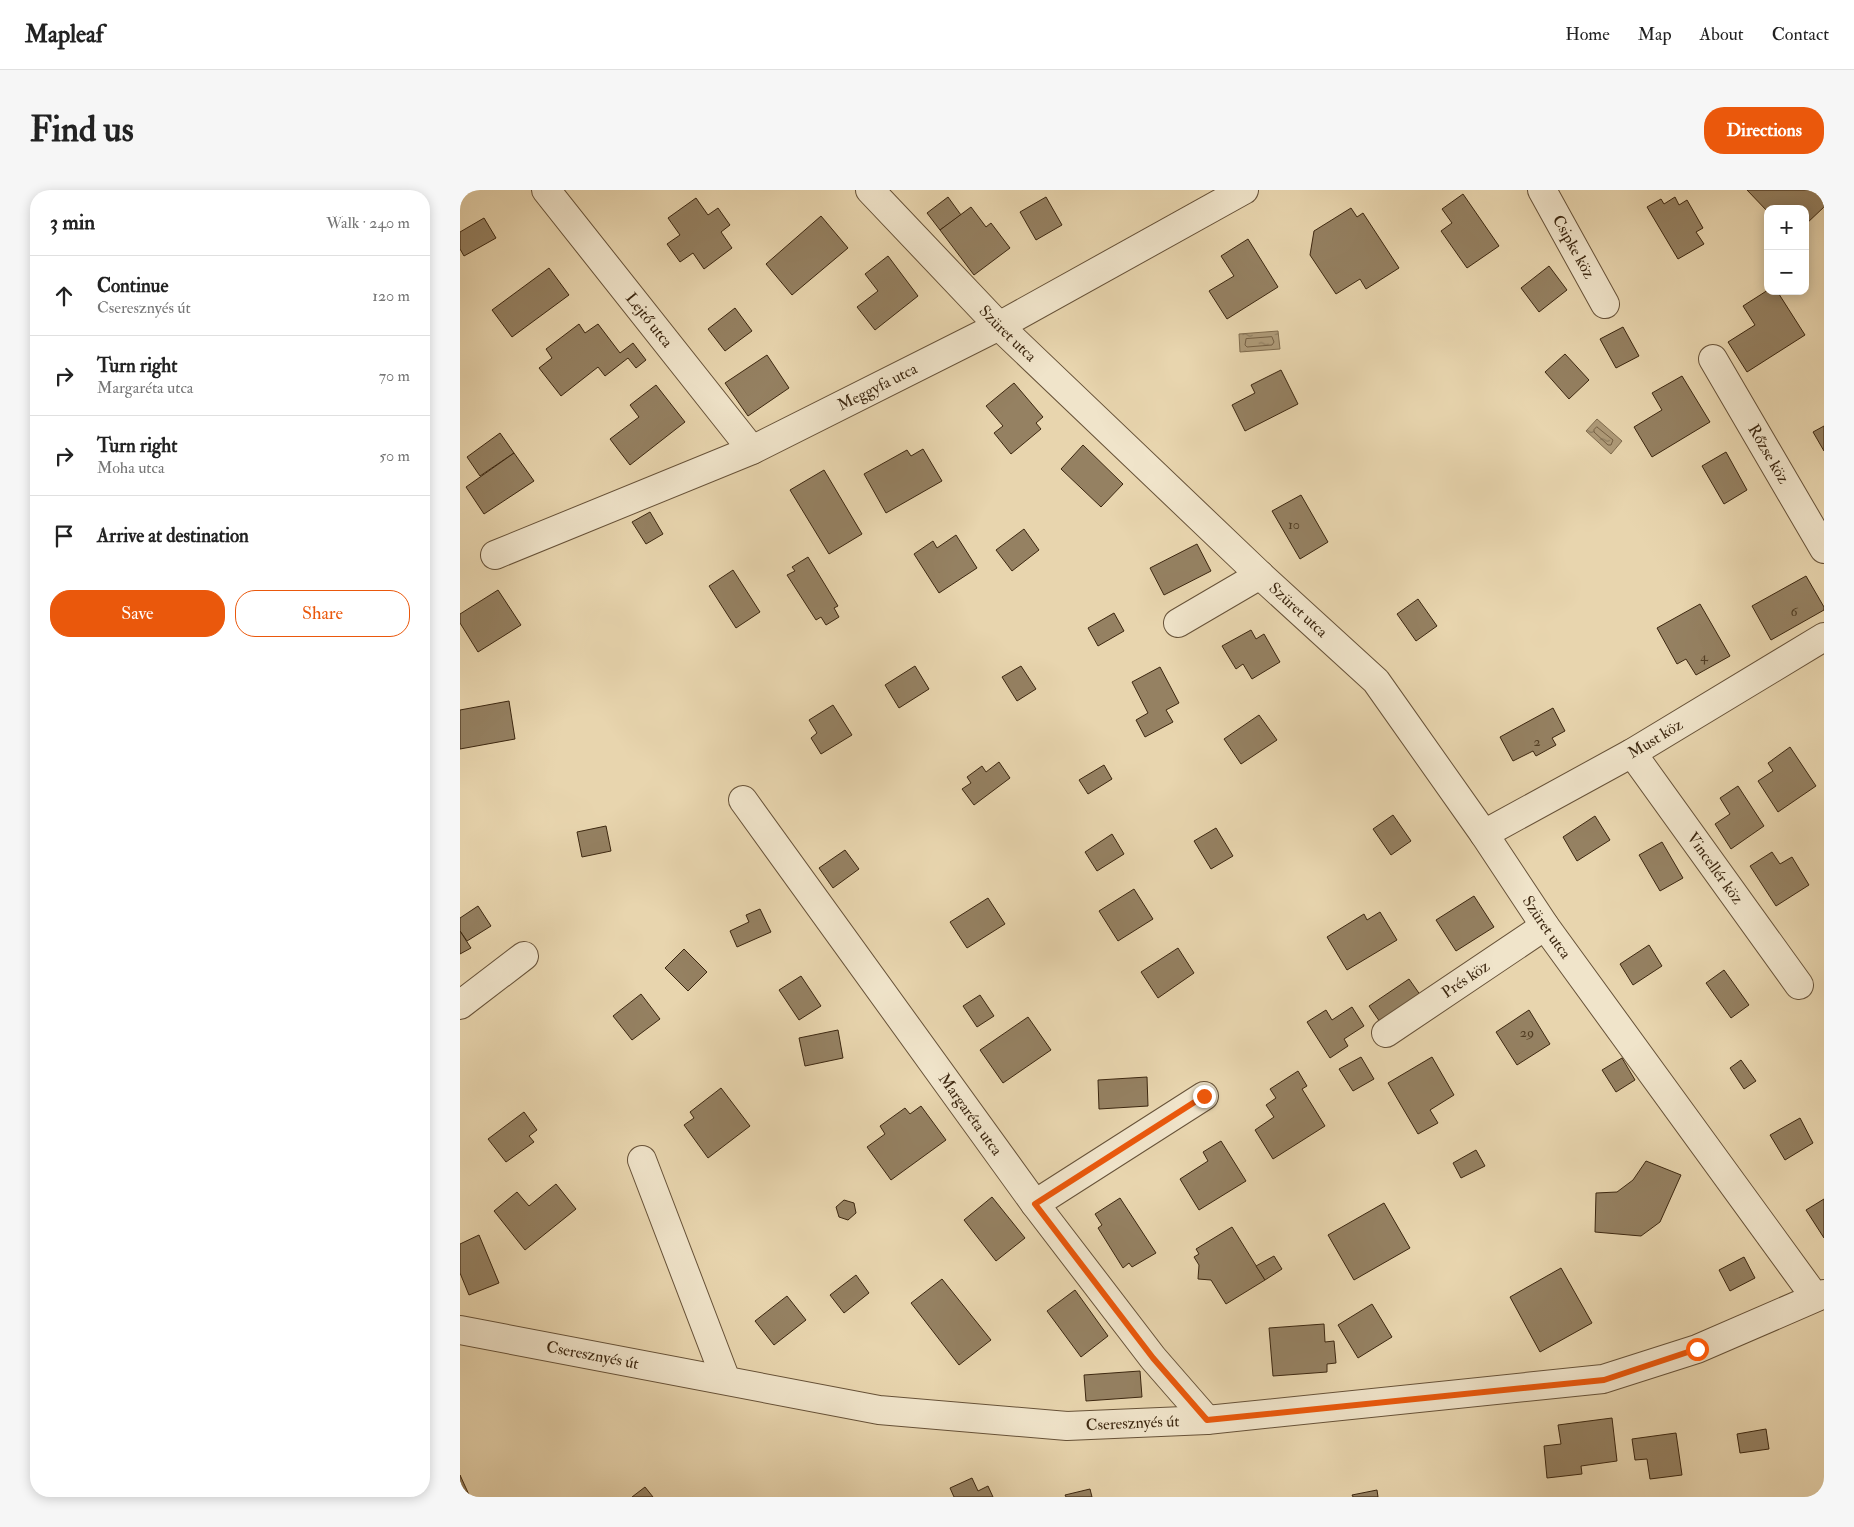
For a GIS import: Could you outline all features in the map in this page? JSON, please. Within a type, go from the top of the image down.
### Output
[{"type":"street","name":"Lejtő utca","points":[[546,190],[752,450]]},
{"type":"street","name":"Szüret utca","points":[[870,190],[999,326],[1260,575],[1376,681],[1484,834],[1545,926],[1820,1295]]},
{"type":"street","name":"Meggyfa utca","points":[[495,555],[752,450],[999,326],[1244,190]]},
{"type":"street","name":"Csipke köz","points":[[1542,190],[1605,304]]},
{"type":"street","name":"Rőzse köz","points":[[1713,359],[1824,549]]},
{"type":"street","name":"Szüret utca","points":[[1178,623],[1260,575]]},
{"type":"street","name":"Must köz","points":[[1484,834],[1632,753],[1824,637]]},
{"type":"street","name":"Vincellér köz","points":[[1632,753],[1799,985]]},
{"type":"street","name":"Margaréta utca","points":[[743,800],[1035,1204],[1153,1358],[1207,1420]]},
{"type":"street","name":"Prés köz","points":[[1386,1033],[1545,926]]},
{"type":"street","points":[[460,1005],[524,956]]},
{"type":"street","points":[[1035,1204],[1204,1096]]},
{"type":"street","points":[[642,1160],[726,1380]]},
{"type":"street","name":"Cseresznyés út","points":[[460,1330],[880,1410],[1067,1426],[1207,1420],[1604,1380],[1697,1349],[1820,1295]]},
{"type":"water","points":[[1278,331],[1280,349],[1240,352],[1239,334]]},
{"type":"water","points":[[1597,419],[1622,441],[1611,454],[1586,431]]},
{"type":"building","points":[[1747,190],[1824,190],[1824,207],[1809,221],[1809,205],[1764,205],[1764,208]]},
{"type":"building","points":[[1463,194],[1499,246],[1467,268],[1441,231],[1452,223],[1442,209]]},
{"type":"building","points":[[948,197],[961,215],[940,230],[927,213]]},
{"type":"building","points":[[1046,197],[1062,225],[1036,240],[1020,212]]},
{"type":"building","points":[[1675,197],[1679,205],[1687,200],[1703,228],[1696,232],[1704,244],[1678,259],[1647,207],[1661,199],[1664,204]]},
{"type":"building","points":[[696,198],[708,215],[718,208],[730,225],[721,232],[732,248],[704,269],[693,253],[680,262],[667,244],[680,235],[668,218]]},
{"type":"building","points":[[971,207],[986,227],[991,223],[1010,248],[974,275],[940,230]]},
{"type":"building","points":[[1351,208],[1357,217],[1363,213],[1399,268],[1366,289],[1360,279],[1336,294],[1310,255],[1314,231]]},
{"type":"building","points":[[821,216],[848,248],[792,295],[766,264]]},
{"type":"building","points":[[484,218],[496,238],[464,256],[460,249],[460,232]]},
{"type":"building","points":[[1248,239],[1278,287],[1227,319],[1209,291],[1234,276],[1221,256]]},
{"type":"building","points":[[888,256],[918,296],[875,330],[857,307],[878,291],[865,274]]},
{"type":"building","points":[[1549,266],[1567,290],[1539,312],[1521,288]]},
{"type":"building","points":[[549,268],[569,295],[512,337],[492,310]]},
{"type":"building","points":[[1764,293],[1764,295],[1780,295],[1805,335],[1747,372],[1728,342],[1755,325],[1743,306]]},
{"type":"building","points":[[735,308],[752,331],[725,351],[708,329]]},
{"type":"building","points":[[579,324],[585,333],[598,324],[620,353],[633,343],[646,360],[636,368],[628,358],[605,376],[598,367],[561,396],[539,368],[552,358],[546,349]]},
{"type":"building","points":[[1623,327],[1639,356],[1616,368],[1600,339]]},
{"type":"building","points":[[1565,354],[1589,380],[1569,399],[1545,372]]},
{"type":"building","points":[[767,355],[789,388],[748,416],[725,383]]},
{"type":"building","points":[[1281,370],[1298,404],[1245,431],[1232,405],[1255,393],[1251,385]]},
{"type":"building","points":[[1682,376],[1710,422],[1652,457],[1634,427],[1662,410],[1652,393]]},
{"type":"building","points":[[1014,383],[1043,417],[1036,423],[1041,429],[1011,454],[994,433],[1003,426],[986,406]]},
{"type":"building","points":[[656,385],[685,422],[630,465],[610,439],[639,417],[630,405]]},
{"type":"building","points":[[1824,426],[1824,451],[1813,432]]},
{"type":"building","points":[[500,433],[514,453],[480,476],[467,457]]},
{"type":"building","points":[[1083,445],[1123,484],[1101,507],[1061,469]]},
{"type":"building","points":[[923,449],[942,481],[886,513],[864,474],[907,450],[911,456]]},
{"type":"building","points":[[1726,452],[1747,490],[1724,504],[1702,466]]},
{"type":"building","points":[[514,453],[534,481],[484,514],[466,487]]},
{"type":"building","points":[[824,470],[862,534],[829,554],[790,490]]},
{"type":"building","points":[[1301,495],[1328,542],[1300,559],[1272,511]]},
{"type":"building","points":[[650,512],[663,534],[646,544],[632,522]]},
{"type":"building","points":[[1024,529],[1039,550],[1012,571],[996,550]]},
{"type":"building","points":[[956,535],[977,568],[939,593],[914,554],[933,541],[937,548]]},
{"type":"building","points":[[1197,544],[1211,571],[1164,595],[1150,568]]},
{"type":"building","points":[[808,557],[838,606],[834,608],[839,617],[826,625],[821,617],[816,620],[787,575],[795,571],[792,567]]},
{"type":"building","points":[[733,570],[760,612],[736,628],[709,586]]},
{"type":"building","points":[[1806,576],[1824,610],[1771,640],[1752,606]]},
{"type":"building","points":[[498,590],[521,625],[478,652],[460,623],[460,614]]},
{"type":"building","points":[[1418,599],[1437,626],[1416,641],[1397,614]]},
{"type":"building","points":[[1700,604],[1730,656],[1696,675],[1686,659],[1677,664],[1657,628]]},
{"type":"building","points":[[1114,613],[1124,631],[1098,646],[1088,628]]},
{"type":"building","points":[[1251,630],[1256,639],[1264,634],[1280,662],[1252,679],[1243,664],[1236,669],[1222,646]]},
{"type":"building","points":[[915,666],[929,689],[899,708],[885,685]]},
{"type":"building","points":[[1021,666],[1036,689],[1017,701],[1002,677]]},
{"type":"building","points":[[1160,667],[1179,703],[1166,710],[1173,722],[1145,737],[1136,720],[1148,713],[1132,682]]},
{"type":"building","points":[[509,701],[515,739],[460,749],[460,710]]},
{"type":"building","points":[[833,705],[852,735],[821,754],[811,738],[817,733],[809,720]]},
{"type":"building","points":[[1553,708],[1565,731],[1552,738],[1556,745],[1536,756],[1533,751],[1513,761],[1500,737]]},
{"type":"building","points":[[1259,715],[1277,740],[1241,764],[1224,739]]},
{"type":"building","points":[[1790,747],[1816,786],[1778,812],[1758,781],[1773,771],[1768,763]]},
{"type":"building","points":[[999,762],[1010,778],[974,805],[962,789],[971,783],[967,777],[982,766],[986,772]]},
{"type":"building","points":[[1104,765],[1112,779],[1088,794],[1079,780]]},
{"type":"building","points":[[1738,786],[1764,826],[1731,849],[1715,824],[1730,814],[1720,798]]},
{"type":"building","points":[[1393,815],[1411,841],[1391,855],[1373,829]]},
{"type":"building","points":[[1595,816],[1610,840],[1577,861],[1563,837]]},
{"type":"building","points":[[606,826],[611,851],[582,857],[577,832]]},
{"type":"building","points":[[1216,828],[1233,856],[1211,869],[1194,841]]},
{"type":"building","points":[[1112,834],[1124,854],[1097,871],[1085,852]]},
{"type":"building","points":[[1662,842],[1683,878],[1660,891],[1639,855]]},
{"type":"building","points":[[845,850],[859,869],[833,888],[819,868]]},
{"type":"building","points":[[1772,852],[1780,864],[1792,857],[1809,885],[1776,906],[1750,866]]},
{"type":"building","points":[[1134,889],[1153,919],[1118,941],[1099,911]]},
{"type":"building","points":[[1474,896],[1494,927],[1456,951],[1436,920]]},
{"type":"building","points":[[988,898],[1005,924],[967,948],[950,922]]},
{"type":"building","points":[[478,906],[491,926],[467,941],[460,931],[460,918]]},
{"type":"building","points":[[760,909],[771,932],[737,947],[730,931],[749,922],[746,915]]},
{"type":"building","points":[[1380,912],[1397,940],[1347,970],[1327,937],[1364,914],[1367,920]]},
{"type":"building","points":[[460,931],[471,948],[460,954]]},
{"type":"building","points":[[1649,945],[1662,966],[1633,985],[1620,964]]},
{"type":"building","points":[[1178,948],[1194,973],[1158,998],[1141,972]]},
{"type":"building","points":[[684,949],[707,972],[688,991],[665,968]]},
{"type":"building","points":[[1724,970],[1749,1005],[1731,1018],[1706,983]]},
{"type":"building","points":[[801,976],[821,1006],[799,1020],[779,990]]},
{"type":"building","points":[[1409,979],[1421,996],[1380,1022],[1369,1006]]},
{"type":"building","points":[[641,994],[660,1019],[632,1040],[613,1016]]},
{"type":"building","points":[[980,995],[994,1016],[977,1027],[963,1006]]},
{"type":"building","points":[[1352,1007],[1364,1026],[1344,1039],[1348,1046],[1330,1058],[1307,1022],[1326,1010],[1332,1020]]},
{"type":"building","points":[[1529,1010],[1550,1044],[1517,1065],[1496,1032]]},
{"type":"building","points":[[1028,1017],[1051,1050],[1003,1083],[980,1050]]},
{"type":"building","points":[[838,1030],[843,1058],[805,1066],[799,1038]]},
{"type":"building","points":[[1361,1057],[1374,1079],[1353,1091],[1339,1069]]},
{"type":"building","points":[[1432,1057],[1454,1095],[1430,1110],[1438,1123],[1418,1134],[1388,1083]]},
{"type":"building","points":[[1622,1058],[1635,1080],[1616,1092],[1602,1070]]},
{"type":"building","points":[[1741,1060],[1756,1081],[1744,1089],[1730,1068]]},
{"type":"building","points":[[1298,1071],[1307,1086],[1302,1089],[1325,1126],[1273,1159],[1255,1130],[1274,1117],[1266,1105],[1276,1098],[1270,1089]]},
{"type":"building","points":[[1147,1077],[1148,1106],[1099,1109],[1098,1080]]},
{"type":"building","points":[[721,1088],[750,1126],[708,1158],[684,1125],[694,1118],[690,1112]]},
{"type":"building","points":[[921,1106],[946,1140],[891,1180],[867,1147],[885,1134],[880,1126],[905,1108],[910,1114]]},
{"type":"building","points":[[524,1112],[537,1130],[529,1136],[534,1142],[506,1162],[488,1139]]},
{"type":"building","points":[[1800,1118],[1813,1143],[1785,1160],[1770,1135]]},
{"type":"building","points":[[1221,1141],[1246,1181],[1199,1210],[1180,1179],[1208,1161],[1203,1152]]},
{"type":"building","points":[[1476,1150],[1485,1166],[1461,1178],[1453,1163]]},
{"type":"building","points":[[1646,1161],[1681,1175],[1660,1222],[1641,1236],[1595,1232],[1596,1193],[1617,1192],[1633,1180]]},
{"type":"building","points":[[556,1184],[576,1209],[525,1250],[494,1211],[517,1192],[529,1206]]},
{"type":"building","points":[[992,1197],[1025,1238],[996,1261],[964,1220]]},
{"type":"building","points":[[1120,1198],[1156,1253],[1132,1267],[1129,1263],[1123,1268],[1098,1228],[1102,1225],[1095,1214]]},
{"type":"building","points":[[1824,1199],[1824,1238],[1806,1210]]},
{"type":"building","points":[[844,1200],[854,1203],[856,1213],[848,1220],[839,1217],[836,1207]]},
{"type":"building","points":[[1384,1203],[1410,1248],[1354,1280],[1328,1235]]},
{"type":"building","points":[[1232,1227],[1265,1280],[1226,1304],[1211,1280],[1198,1279],[1199,1265],[1194,1257],[1199,1254],[1196,1249]]},
{"type":"building","points":[[479,1235],[499,1283],[469,1295],[460,1273],[460,1244]]},
{"type":"building","points":[[1274,1256],[1282,1269],[1265,1280],[1256,1266]]},
{"type":"building","points":[[1744,1257],[1755,1278],[1730,1291],[1719,1270]]},
{"type":"building","points":[[1561,1268],[1592,1323],[1540,1352],[1510,1297]]},
{"type":"building","points":[[856,1275],[869,1293],[844,1313],[830,1295]]},
{"type":"building","points":[[942,1279],[991,1340],[959,1365],[911,1303]]},
{"type":"building","points":[[1075,1290],[1108,1336],[1081,1357],[1047,1311]]},
{"type":"building","points":[[787,1296],[806,1320],[774,1345],[755,1321]]},
{"type":"building","points":[[1372,1304],[1392,1337],[1358,1358],[1338,1325]]},
{"type":"building","points":[[1324,1324],[1325,1342],[1334,1341],[1336,1363],[1327,1364],[1327,1372],[1273,1376],[1269,1328]]},
{"type":"building","points":[[1140,1371],[1142,1397],[1086,1401],[1084,1375]]},
{"type":"building","points":[[1612,1418],[1617,1461],[1581,1466],[1582,1474],[1547,1478],[1544,1446],[1561,1444],[1558,1425]]},
{"type":"building","points":[[1766,1429],[1769,1449],[1740,1453],[1737,1434]]},
{"type":"building","points":[[1676,1433],[1682,1475],[1650,1479],[1647,1459],[1635,1460],[1632,1439]]},
{"type":"building","points":[[460,1475],[470,1497],[460,1497]]},
{"type":"building","points":[[972,1478],[978,1491],[988,1486],[993,1497],[954,1497],[950,1488]]},
{"type":"building","points":[[645,1487],[653,1497],[632,1497]]},
{"type":"building","points":[[1090,1489],[1092,1497],[1066,1497],[1065,1495]]},
{"type":"building","points":[[1377,1490],[1378,1497],[1353,1497],[1352,1495]]},
{"type":"route","points":[[1204,1096],[1035,1204],[1153,1358],[1207,1420],[1604,1380],[1697,1349]]}]
